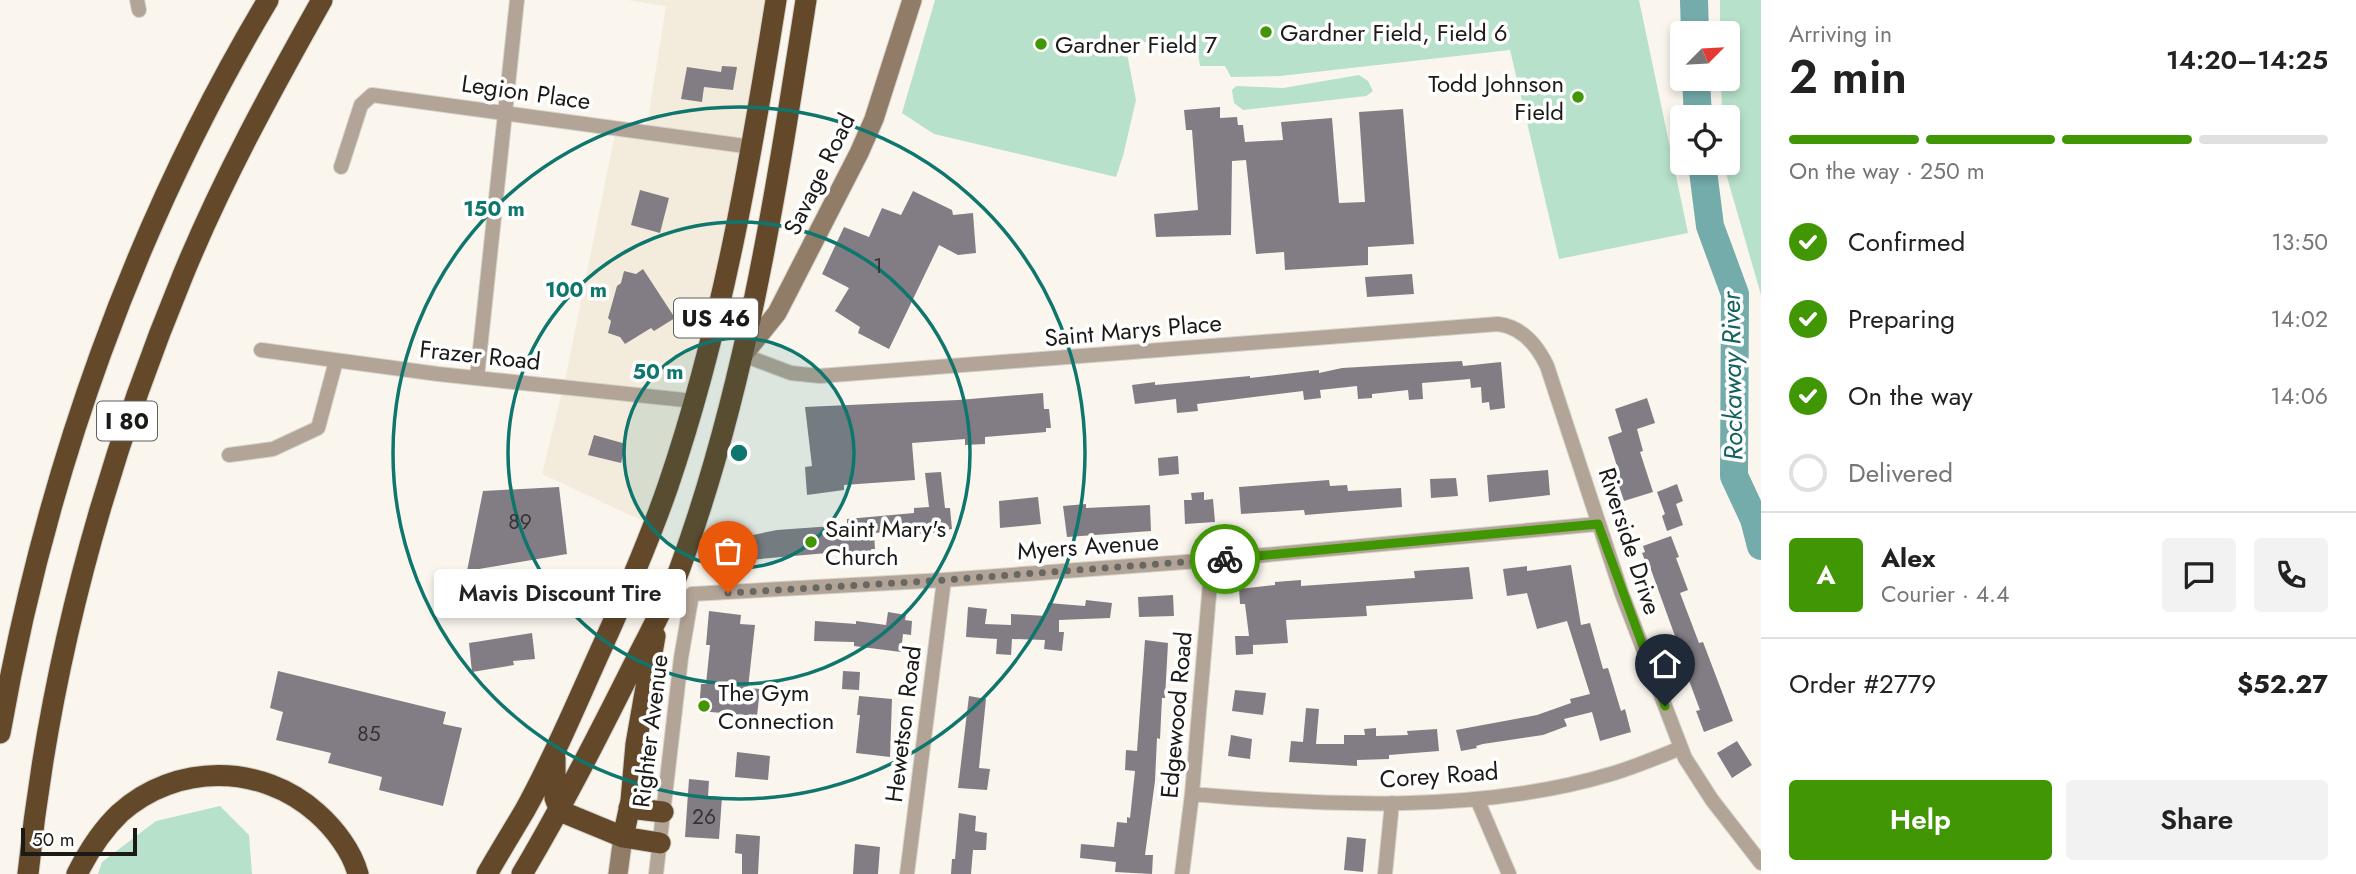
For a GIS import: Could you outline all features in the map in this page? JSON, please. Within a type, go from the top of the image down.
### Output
[{"type":"highway","name":"I 80","points":[[0,733],[39,551],[69,446],[93,375],[130,279],[183,161],[268,0]]},
{"type":"highway","name":"I 80","points":[[28,874],[44,756],[59,677],[83,569],[124,429],[184,272],[212,209],[322,0]]},
{"type":"highway","name":"US 46","points":[[487,874],[526,808],[556,749],[629,588],[668,486],[694,401],[726,277],[752,146],[776,0]]},
{"type":"highway","name":"US 46","points":[[522,874],[560,811],[659,613],[680,569],[709,483],[743,355],[770,223],[806,0]]},
{"type":"highway","points":[[623,837],[659,613]]},
{"type":"highway","points":[[556,749],[555,798],[560,811],[623,837],[660,843]]},
{"type":"highway","points":[[77,874],[105,829],[121,812],[144,796],[184,779],[217,775],[271,785],[309,806],[325,820],[343,843],[358,874]]},
{"type":"highway","points":[[629,808],[663,812]]},
{"type":"street","points":[[477,378],[517,0]]},
{"type":"street","name":"Savage Road","points":[[743,355],[777,313],[859,153],[874,119],[912,0]]},
{"type":"street","name":"Legion Place","points":[[341,167],[361,105],[372,95],[752,146]]},
{"type":"street","name":"Saint Marys Place","points":[[743,355],[791,373],[820,376],[1498,324],[1511,327],[1527,337]]},
{"type":"street","name":"Riverside Drive","points":[[1527,337],[1547,366],[1598,524],[1681,748],[1712,800],[1761,863]]},
{"type":"street","name":"Frazer Road","points":[[261,350],[477,378],[694,401]]},
{"type":"street","points":[[229,455],[273,449],[318,428],[336,361]]},
{"type":"street","name":"Myers Avenue","points":[[692,593],[944,580],[1212,560],[1598,524]]},
{"type":"street","name":"Edgewood Road","points":[[1182,874],[1192,794],[1212,560]]},
{"type":"street","points":[[680,569],[692,593]]},
{"type":"street","name":"Hewetson Road","points":[[908,874],[944,580]]},
{"type":"street","name":"Righter Avenue","points":[[656,874],[681,658],[692,593]]},
{"type":"street","name":"Corey Road","points":[[1192,794],[1392,803],[1477,799],[1556,787],[1612,774],[1681,748]]},
{"type":"street","points":[[1477,799],[1509,874]]},
{"type":"street","points":[[1385,874],[1392,803]]},
{"type":"street","points":[[618,874],[623,837]]},
{"type":"shaded area","points":[[627,0],[766,0],[743,137],[691,390],[645,522],[542,474],[566,375],[617,124],[647,125],[666,6]]},
{"type":"green space","points":[[935,0],[1639,0],[1670,147],[1670,175],[1676,175],[1688,233],[1559,259],[1510,50],[1280,76],[1231,77],[1225,66],[1200,66],[1196,40],[1125,43],[1136,100],[1116,177],[934,134],[902,113]]},
{"type":"green space","points":[[1720,0],[1761,0],[1761,295],[1726,175],[1740,175],[1740,105],[1722,105],[1721,91],[1740,91],[1740,21],[1720,21]]},
{"type":"green space","points":[[1359,75],[1368,81],[1373,91],[1366,96],[1243,110],[1234,103],[1232,90],[1236,86],[1283,88]]},
{"type":"green space","points":[[220,806],[249,835],[252,874],[98,874],[102,862],[156,821]]},
{"type":"building","points":[[722,66],[737,67],[733,90],[704,87],[702,102],[681,99],[687,67],[721,72]]},
{"type":"building","points":[[1220,107],[1220,118],[1237,117],[1238,125],[1243,125],[1245,142],[1283,140],[1281,122],[1332,118],[1339,203],[1365,202],[1359,112],[1403,109],[1414,244],[1368,247],[1368,265],[1285,270],[1284,252],[1256,254],[1246,160],[1232,161],[1231,235],[1156,237],[1154,214],[1198,210],[1192,130],[1186,130],[1184,110]]},
{"type":"building","points":[[640,190],[669,198],[660,233],[631,225]]},
{"type":"building","points":[[913,191],[952,210],[953,215],[973,213],[976,253],[958,255],[939,245],[889,349],[858,333],[860,327],[835,311],[849,288],[822,274],[844,227],[869,237],[882,208],[901,215]]},
{"type":"building","points":[[643,269],[675,318],[654,331],[651,328],[625,344],[620,337],[608,333],[611,321],[608,318],[624,271],[636,274]]},
{"type":"building","points":[[1412,274],[1414,294],[1367,297],[1365,277]]},
{"type":"building","points":[[1462,361],[1463,366],[1501,362],[1505,408],[1490,410],[1489,402],[1482,403],[1481,387],[1471,388],[1470,379],[1422,383],[1423,399],[1409,400],[1408,390],[1372,394],[1372,398],[1358,399],[1357,386],[1320,390],[1321,398],[1304,400],[1303,391],[1197,404],[1198,411],[1177,413],[1176,399],[1135,404],[1132,385],[1250,378],[1319,370],[1319,373],[1342,368]]},
{"type":"building","points":[[1043,393],[1044,409],[1049,409],[1051,428],[1046,428],[1046,432],[985,437],[985,444],[965,445],[965,439],[912,443],[915,480],[844,485],[844,490],[807,495],[805,467],[812,466],[805,407]]},
{"type":"building","points":[[1647,398],[1655,423],[1637,429],[1643,451],[1640,452],[1653,492],[1624,501],[1616,477],[1620,476],[1608,437],[1622,432],[1615,409]]},
{"type":"building","points":[[594,435],[626,444],[621,463],[588,455]]},
{"type":"building","points":[[1178,456],[1179,474],[1159,476],[1158,458]]},
{"type":"building","points":[[1548,470],[1550,495],[1489,502],[1487,475]]},
{"type":"building","name":"Saint Mary's Church","points":[[941,472],[945,508],[950,508],[952,529],[915,534],[914,530],[874,533],[875,549],[871,549],[872,557],[850,559],[850,551],[749,560],[748,536],[777,530],[847,525],[847,519],[914,513],[914,508],[929,507],[925,473]]},
{"type":"building","points":[[1456,478],[1458,496],[1431,498],[1430,479]]},
{"type":"building","points":[[1329,480],[1330,486],[1347,485],[1348,491],[1401,488],[1402,507],[1305,515],[1304,510],[1241,514],[1239,487]]},
{"type":"building","points":[[1677,484],[1683,501],[1676,504],[1683,525],[1667,531],[1662,516],[1665,514],[1657,492]]},
{"type":"building","points":[[559,487],[567,554],[467,571],[483,491]]},
{"type":"building","points":[[1204,492],[1204,500],[1213,499],[1215,522],[1185,524],[1184,500],[1192,500],[1191,493]]},
{"type":"building","points":[[1038,497],[1041,524],[1000,528],[999,501]]},
{"type":"building","points":[[1086,504],[1086,508],[1150,505],[1151,531],[1067,537],[1063,506]]},
{"type":"building","points":[[1671,536],[1688,590],[1680,593],[1699,643],[1703,642],[1733,721],[1704,732],[1696,711],[1700,710],[1678,651],[1680,650],[1650,567],[1648,568],[1642,553],[1645,552],[1643,546]]},
{"type":"building","points":[[1571,565],[1581,625],[1590,623],[1603,669],[1608,668],[1621,711],[1625,709],[1631,732],[1600,741],[1592,712],[1564,719],[1567,726],[1543,735],[1483,744],[1461,751],[1456,730],[1537,715],[1571,703],[1570,699],[1590,694],[1567,621],[1537,629],[1527,593],[1507,596],[1503,569],[1527,566],[1527,571]]},
{"type":"building","points":[[1469,567],[1473,599],[1366,606],[1367,616],[1286,620],[1288,643],[1253,645],[1253,654],[1236,655],[1235,636],[1249,636],[1245,604],[1240,604],[1239,589],[1301,580],[1301,586],[1415,578],[1414,571]]},
{"type":"building","points":[[1173,595],[1174,616],[1139,617],[1138,597]]},
{"type":"building","points":[[1086,600],[1112,603],[1110,618],[1059,620],[1059,632],[1064,632],[1062,651],[1044,649],[1045,640],[1012,639],[1011,655],[996,654],[997,639],[966,637],[968,607],[987,609],[985,624],[1011,625],[1011,614],[1046,616],[1048,603],[1085,606]]},
{"type":"building","points":[[709,611],[741,615],[740,624],[755,625],[748,688],[760,689],[757,716],[699,711],[701,684],[706,684],[710,645],[706,645]]},
{"type":"building","points":[[888,612],[906,615],[905,620],[912,621],[911,635],[903,634],[901,652],[854,646],[854,642],[814,641],[815,621],[856,624],[856,621],[886,625]]},
{"type":"building","points":[[532,633],[535,659],[513,661],[514,665],[472,672],[469,643]]},
{"type":"building","points":[[1145,640],[1168,643],[1165,698],[1162,698],[1160,739],[1157,738],[1155,781],[1145,855],[1153,855],[1152,874],[1115,872],[1116,862],[1080,858],[1081,844],[1114,847],[1117,822],[1127,823],[1127,817],[1130,818],[1135,771],[1125,770],[1126,750],[1137,751]]},
{"type":"building","points":[[278,671],[446,712],[443,724],[462,728],[443,806],[379,790],[382,777],[328,763],[331,753],[276,740],[283,712],[270,708]]},
{"type":"building","points":[[843,671],[860,672],[859,690],[842,689]]},
{"type":"building","points":[[1235,690],[1266,693],[1263,715],[1232,711]]},
{"type":"building","points":[[859,696],[892,699],[890,757],[856,753]]},
{"type":"building","points":[[969,696],[986,699],[979,768],[990,769],[987,790],[958,788]]},
{"type":"building","points":[[1306,708],[1319,709],[1316,744],[1344,744],[1344,735],[1365,735],[1364,729],[1376,728],[1376,736],[1408,735],[1407,731],[1437,729],[1439,751],[1389,755],[1389,759],[1357,760],[1357,766],[1289,762],[1291,741],[1303,742]]},
{"type":"building","points":[[1231,735],[1252,739],[1250,759],[1228,756]]},
{"type":"building","points":[[1737,741],[1752,765],[1732,778],[1717,753]]},
{"type":"building","points":[[737,752],[770,756],[768,780],[735,777]]},
{"type":"building","points":[[689,779],[709,781],[708,796],[722,797],[719,839],[685,837]]},
{"type":"building","points":[[959,813],[976,816],[975,831],[987,833],[986,850],[973,850],[971,874],[951,874]]},
{"type":"building","points":[[736,834],[760,836],[758,874],[742,874],[742,854],[735,853]]},
{"type":"building","points":[[1347,837],[1366,839],[1363,872],[1344,870]]},
{"type":"building","points":[[855,844],[880,847],[878,874],[853,874]]},
{"type":"waterway","name":"Rockaway River","points":[[1694,0],[1695,21]]},
{"type":"waterway","name":"Rockaway River","points":[[1697,91],[1697,105]]},
{"type":"waterway","name":"Rockaway River","points":[[1704,175],[1710,226],[1735,294],[1734,476],[1754,519],[1761,546]]},
{"type":"way so far","points":[[728,593],[1225,559]]},
{"type":"place","name":"Gardner Field, Field 6","points":[[1266,32]]},
{"type":"place","name":"Gardner Field 7","points":[[1041,44]]},
{"type":"place","name":"Todd Johnson Field","points":[[1578,97]]},
{"type":"place","name":"Saint Mary's Church","points":[[811,542]]},
{"type":"place","name":"Mavis Discount Tire","points":[[728,593]]},
{"type":"place","name":"The Gym Connection","points":[[704,706]]},
{"type":"route","points":[[1225,559],[1598,524],[1665,706]]}]
